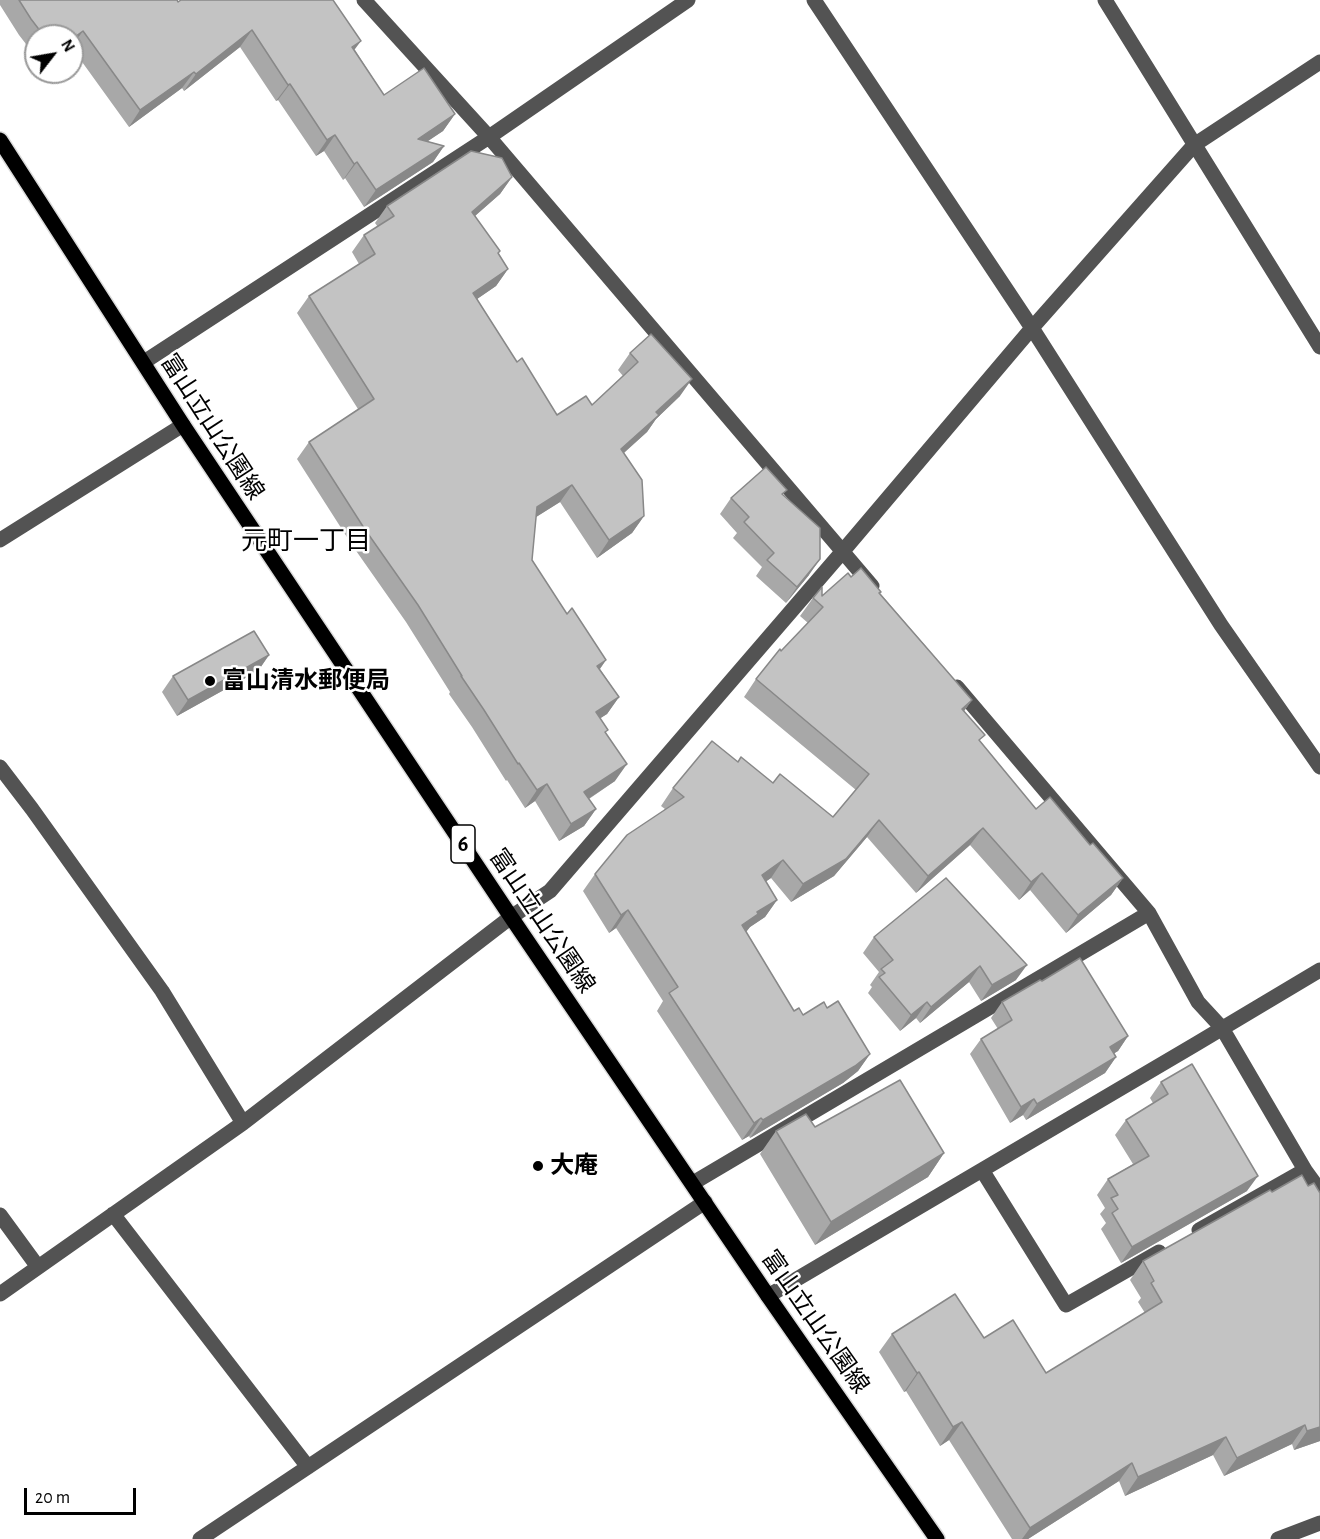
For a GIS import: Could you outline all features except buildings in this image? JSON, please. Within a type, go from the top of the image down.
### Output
[{"type":"main road","name":"富山立山公園線","points":[[0,140],[183,425],[512,917],[768,1296],[937,1539]]},
{"type":"street","points":[[364,0],[489,137],[878,594]]},
{"type":"street","points":[[144,362],[489,137],[688,0]]},
{"type":"street","points":[[814,0],[1032,328],[1221,625],[1320,767]]},
{"type":"street","points":[[1105,0],[1320,347]]},
{"type":"street","points":[[0,1294],[243,1123],[512,917],[550,891],[1032,328],[1194,145],[1320,62]]},
{"type":"street","points":[[0,540],[183,425]]},
{"type":"street","points":[[948,676],[1149,913],[1198,1002],[1222,1028],[1305,1170],[1320,1191]]},
{"type":"street","points":[[0,767],[32,808],[162,992],[243,1123]]},
{"type":"street","points":[[693,1183],[1149,913]]},
{"type":"street","points":[[768,1296],[1320,970]]},
{"type":"street","points":[[982,1170],[1066,1305],[1170,1246]]},
{"type":"street","points":[[1191,1235],[1305,1170]]},
{"type":"street","points":[[200,1539],[705,1202]]},
{"type":"street","points":[[113,1214],[309,1467]]},
{"type":"street","points":[[0,1215],[38,1267]]},
{"type":"street","points":[[1278,1539],[1320,1523]]},
{"type":"place","name":"富山清水郵便局","points":[[210,681]]},
{"type":"place","name":"大庵","points":[[538,1166]]},
{"type":"district","name":"元町一丁目","points":[[306,541]]}]
